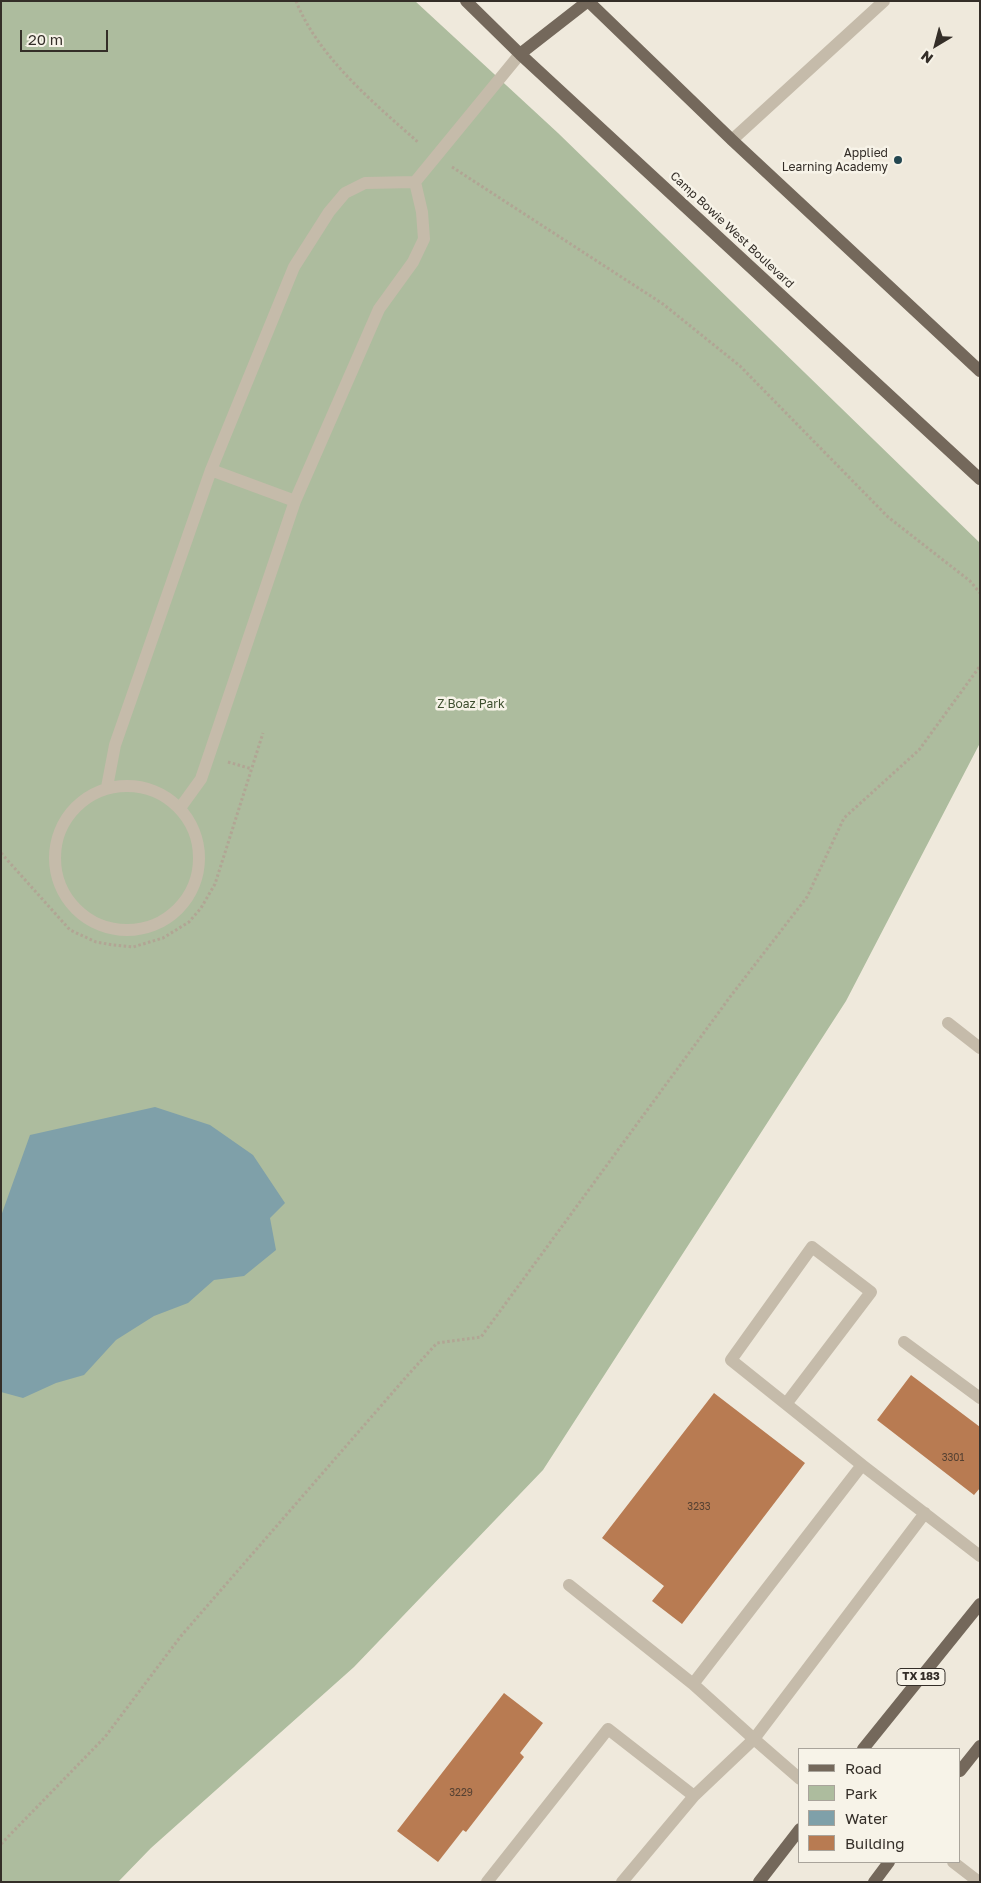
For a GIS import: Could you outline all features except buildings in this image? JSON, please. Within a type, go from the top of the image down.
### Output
[{"type":"main road","name":"Camp Bowie West Boulevard","points":[[466,1],[520,54],[980,479]]},
{"type":"main road","points":[[520,54],[588,1],[732,140],[980,371]]},
{"type":"main road","name":"TX 183","points":[[864,1748],[980,1604]]},
{"type":"main road","points":[[961,1770],[980,1746]]},
{"type":"main road","points":[[759,1882],[798,1832]]},
{"type":"main road","points":[[874,1882],[889,1863]]},
{"type":"street","points":[[732,140],[884,1]]},
{"type":"street","points":[[107,787],[115,745],[210,470],[294,267],[329,212],[345,192],[365,183],[415,182],[520,54]]},
{"type":"street","points":[[180,808],[201,779],[295,501],[379,309],[413,262],[424,239],[422,212],[415,182]]},
{"type":"street","points":[[210,470],[295,501]]},
{"type":"street","points":[[142,786],[166,796],[184,812],[197,837],[200,862],[192,891],[177,911],[156,924],[132,930],[103,926],[81,914],[66,898],[56,875],[54,855],[60,830],[68,815],[86,797],[107,787],[142,786]]},
{"type":"street","points":[[948,1022],[980,1048]]},
{"type":"street","points":[[786,1404],[871,1292],[812,1247],[731,1360],[862,1465],[980,1556]]},
{"type":"street","points":[[904,1342],[980,1398]]},
{"type":"street","points":[[693,1684],[862,1465]]},
{"type":"street","points":[[622,1882],[694,1796],[754,1739],[925,1513]]},
{"type":"street","points":[[569,1586],[693,1684],[798,1777]]},
{"type":"street","points":[[487,1882],[608,1729],[694,1796]]},
{"type":"street","points":[[954,1863],[979,1882]]},
{"type":"path","points":[[296,1],[303,19],[322,47],[371,100],[436,157],[663,304],[740,366],[888,517],[970,581],[980,593]]},
{"type":"path","points":[[1,1844],[105,1737],[181,1636],[437,1343],[481,1337],[730,997],[806,897],[844,818],[919,750],[980,666]]},
{"type":"path","points":[[1,853],[70,930],[96,942],[113,946],[133,947],[164,938],[189,922],[201,908],[215,884],[263,733]]},
{"type":"green space","name":"Z Boaz Park","points":[[1,1],[415,1],[558,133],[980,543],[980,743],[846,1001],[543,1470],[354,1667],[151,1848],[118,1882],[1,1882]]},
{"type":"water","points":[[155,1107],[210,1125],[253,1155],[285,1203],[270,1218],[276,1250],[244,1276],[214,1280],[188,1303],[154,1316],[116,1340],[84,1375],[56,1383],[23,1398],[1,1392],[1,1216],[30,1135]]},
{"type":"place","name":"Applied Learning Academy","points":[[898,160]]}]
